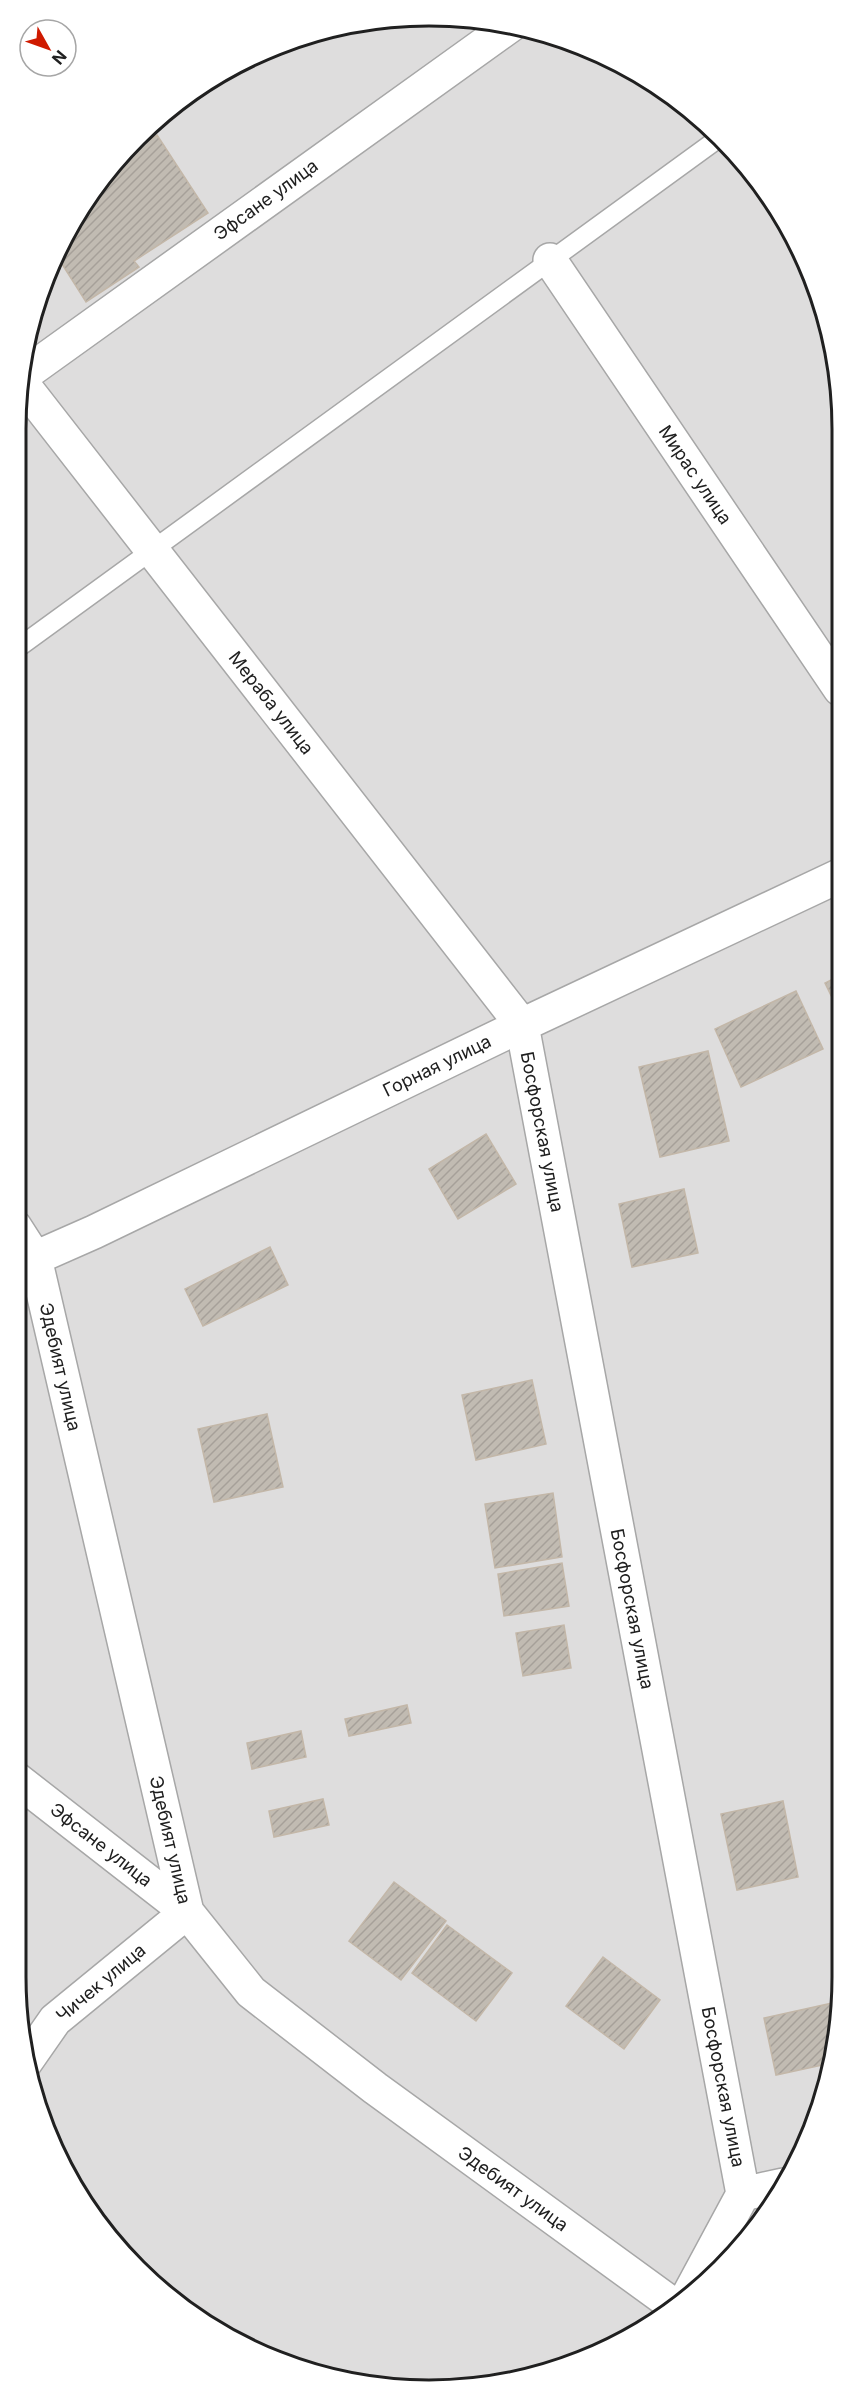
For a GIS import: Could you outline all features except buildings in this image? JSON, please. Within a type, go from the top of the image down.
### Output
[{"type":"street","name":"Эфсане улица","points":[[30,370],[501,32]]},
{"type":"street","name":"Мирас улица","points":[[550,260],[832,677]]},
{"type":"street","name":"Мераба улица","points":[[27,390],[522,1024]]},
{"type":"street","name":"Горная улица","points":[[26,1264],[522,1024],[832,879]]},
{"type":"street","name":"Босфорская улица","points":[[522,1024],[743,2194]]},
{"type":"street","name":"Эдебият улица","points":[[26,1268],[187,1912],[251,1992],[375,2088],[668,2301]]},
{"type":"street","name":"Эфсане улица","points":[[26,1787],[187,1912]]},
{"type":"street","name":"Чичек улица","points":[[32,2052],[55,2020],[187,1912]]},
{"type":"street","points":[[698,2277],[743,2194],[773,2187]]},
{"type":"lane","points":[[26,642],[713,143]]},
{"type":"shaded area","points":[[403,26],[455,26],[508,33],[533,39],[583,56],[631,80],[675,109],[732,163],[749,183],[778,227],[802,275],[819,325],[829,376],[832,403],[832,2003],[825,2056],[819,2081],[791,2155],[764,2201],[732,2243],[675,2297],[607,2339],[533,2367],[508,2373],[455,2380],[403,2380],[350,2373],[275,2350],[227,2326],[205,2312],[183,2297],[144,2262],[109,2223],[94,2201],[80,2179],[56,2131],[33,2056],[26,2003],[26,403],[33,350],[39,325],[67,251],[109,183],[163,126],[183,109],[227,80],[275,56],[299,47],[350,33],[376,29]]}]
